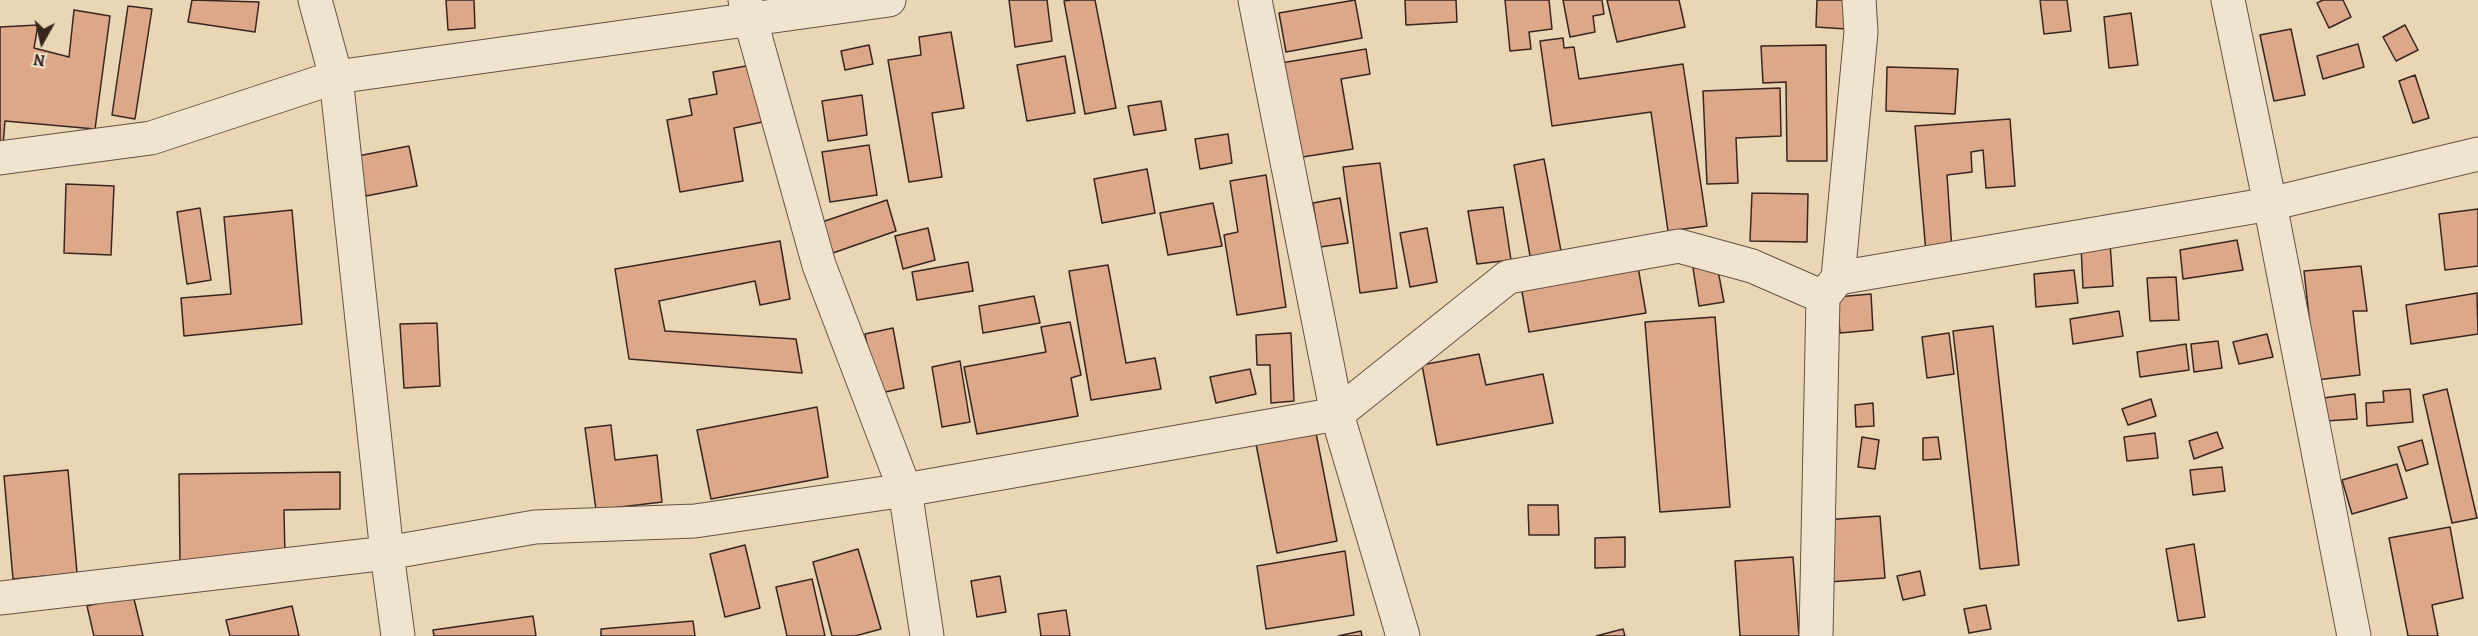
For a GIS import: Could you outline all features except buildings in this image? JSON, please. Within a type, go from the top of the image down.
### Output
[{"type":"street","points":[[315,0],[336,77],[398,636]]},
{"type":"street","points":[[0,158],[151,138],[336,77],[747,9],[889,0]]},
{"type":"street","points":[[1255,0],[1337,414],[1404,636]]},
{"type":"street","points":[[1816,636],[1830,287],[1861,32],[1860,0]]},
{"type":"street","points":[[2228,0],[2354,636]]},
{"type":"street","points":[[747,9],[819,265],[905,490],[927,636]]},
{"type":"street","points":[[0,598],[387,553],[535,527],[695,521],[905,490],[1337,414],[1508,277],[1679,246],[1830,287],[2270,204],[2478,154]]}]
